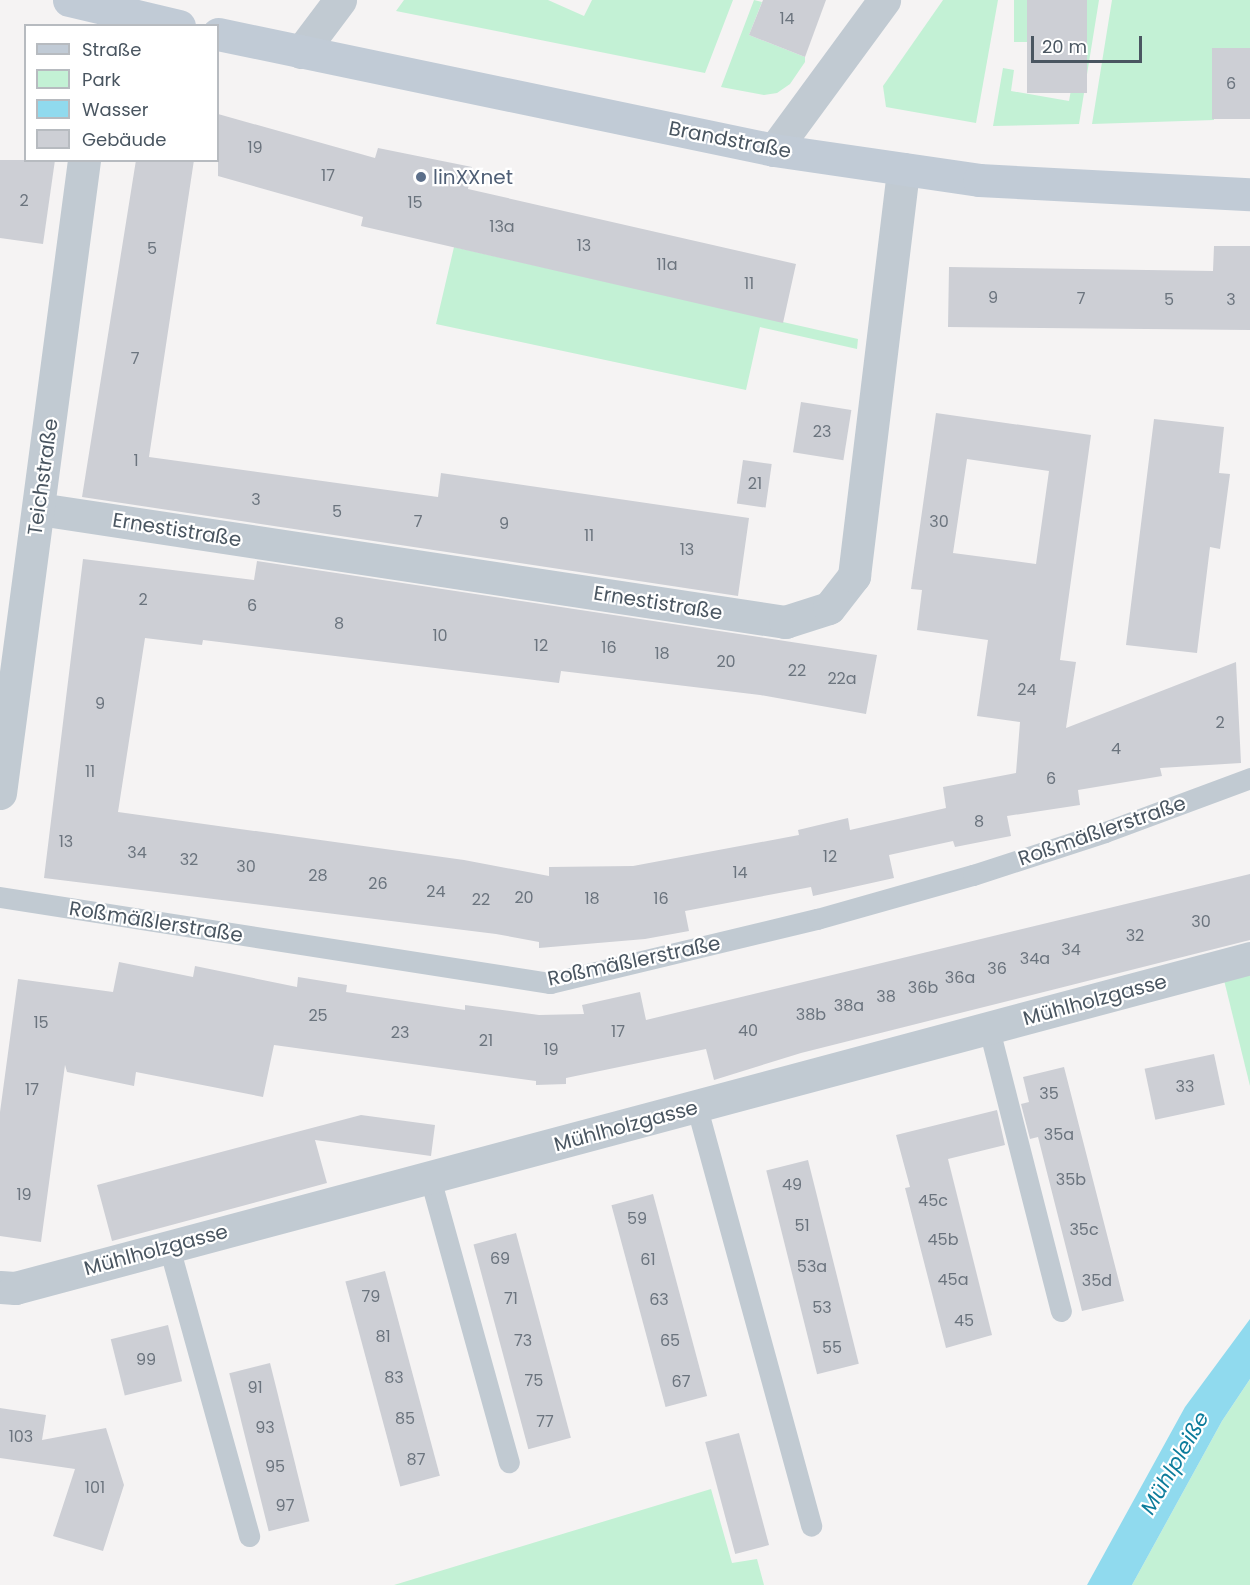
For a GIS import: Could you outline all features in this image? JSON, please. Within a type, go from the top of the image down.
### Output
[{"type":"street","points":[[69,0],[102,17],[162,24]]},
{"type":"street","points":[[301,52],[340,0]]},
{"type":"street","points":[[774,150],[884,0]]},
{"type":"street","name":"Brandstraße","points":[[219,34],[774,150],[979,180],[1250,194]]},
{"type":"street","name":"Teichstraße","points":[[0,793],[84,162]]},
{"type":"street","name":"Ernestistraße","points":[[39,509],[785,622],[829,608],[854,576],[903,169]]},
{"type":"street","name":"Mühlholzgasse","points":[[0,1287],[15,1288],[697,1108],[1250,958]]},
{"type":"lane","name":"Roßmäßlerstraße","points":[[0,897],[550,983],[817,920],[973,875],[1105,832],[1250,778]]},
{"type":"lane","points":[[989,1029],[1061,1311]]},
{"type":"lane","points":[[697,1108],[811,1526]]},
{"type":"lane","points":[[430,1178],[508,1462]]},
{"type":"lane","points":[[169,1247],[249,1536]]},
{"type":"green space","points":[[404,0],[548,0],[584,16],[592,0],[733,0],[705,73],[396,11]]},
{"type":"green space","points":[[754,0],[762,2],[749,35],[805,57],[805,62],[790,84],[777,93],[764,95],[721,87]]},
{"type":"green space","points":[[943,0],[998,0],[976,123],[886,107],[883,86]]},
{"type":"green space","points":[[1014,0],[1027,0],[1027,42],[1014,42]]},
{"type":"green space","points":[[1087,0],[1099,0],[1079,124],[993,126],[1003,68],[1014,70],[1011,91],[1069,101]]},
{"type":"green space","points":[[1112,0],[1250,0],[1250,48],[1212,50],[1214,120],[1092,124]]},
{"type":"green space","points":[[454,247],[858,339],[857,349],[760,327],[746,390],[436,324]]},
{"type":"green space","points":[[1250,966],[1250,1086],[1222,972]]},
{"type":"green space","points":[[1250,1379],[1250,1585],[1132,1585],[1222,1421]]},
{"type":"green space","points":[[711,1489],[732,1563],[757,1559],[764,1585],[394,1585]]},
{"type":"water","name":"Mühlpleiße","points":[[1250,1319],[1250,1379],[1222,1421],[1132,1585],[1087,1585],[1185,1407]]},
{"type":"building","points":[[763,0],[826,0],[805,57],[749,35]]},
{"type":"building","points":[[1027,0],[1087,0],[1087,93],[1027,93]]},
{"type":"building","points":[[1212,48],[1250,48],[1250,119],[1212,119]]},
{"type":"building","points":[[219,114],[375,158],[378,148],[472,167],[468,189],[796,264],[783,323],[361,226],[363,217],[218,176]]},
{"type":"building","points":[[0,160],[55,162],[43,244],[0,238]]},
{"type":"building","points":[[136,162],[194,162],[149,457],[438,497],[441,473],[749,518],[738,596],[82,497]]},
{"type":"building","points":[[1214,246],[1250,246],[1250,330],[948,327],[949,267],[1213,271]]},
{"type":"building","points":[[801,402],[851,410],[843,460],[793,452]]},
{"type":"building","points":[[936,413],[1091,435],[1060,660],[1076,662],[1066,728],[1236,662],[1241,763],[1160,768],[1162,776],[1078,790],[1080,805],[1007,816],[1011,836],[955,847],[953,841],[889,855],[894,878],[813,896],[811,887],[685,911],[689,931],[645,939],[539,948],[539,942],[496,934],[44,878],[83,559],[254,580],[257,561],[877,655],[866,714],[760,695],[561,671],[559,683],[203,640],[202,645],[145,638],[118,812],[464,860],[549,876],[549,867],[633,866],[799,835],[798,830],[848,818],[850,830],[946,808],[943,787],[1016,773],[1020,722],[977,716],[988,640],[917,630],[922,590],[911,589]],"holes":[[[967,459],[1049,471],[1036,564],[953,553]]]},
{"type":"building","points":[[1154,419],[1224,427],[1219,473],[1230,474],[1220,549],[1210,547],[1197,653],[1126,645]]},
{"type":"building","points":[[743,460],[772,464],[766,508],[737,504]]},
{"type":"building","points":[[1250,874],[1250,940],[801,1053],[714,1080],[706,1049],[566,1078],[566,1084],[536,1085],[536,1081],[274,1045],[263,1097],[136,1072],[134,1086],[67,1072],[65,1065],[41,1242],[0,1236],[0,1112],[18,979],[113,992],[119,962],[193,977],[195,966],[297,987],[298,977],[347,985],[346,992],[465,1010],[465,1005],[539,1015],[584,1014],[582,1005],[640,992],[646,1020]]},
{"type":"building","points":[[1214,1054],[1225,1105],[1155,1120],[1145,1069]]},
{"type":"building","points":[[1064,1067],[1124,1301],[1082,1311],[1038,1137],[1030,1139],[1021,1104],[1029,1102],[1023,1077]]},
{"type":"building","points":[[997,1110],[1005,1145],[948,1159],[992,1335],[946,1348],[905,1188],[910,1187],[896,1135]]},
{"type":"building","points":[[361,1115],[435,1125],[431,1156],[315,1140],[327,1183],[112,1241],[97,1185]]},
{"type":"building","points":[[808,1160],[859,1364],[817,1374],[766,1170]]},
{"type":"building","points":[[653,1194],[707,1396],[666,1407],[611,1205]]},
{"type":"building","points":[[516,1233],[571,1438],[528,1449],[473,1244]]},
{"type":"building","points":[[385,1271],[440,1476],[400,1486],[345,1282]]},
{"type":"building","points":[[168,1325],[182,1381],[125,1396],[111,1339]]},
{"type":"building","points":[[270,1363],[309,1521],[269,1531],[229,1373]]},
{"type":"building","points":[[0,1408],[46,1415],[42,1440],[106,1428],[124,1485],[103,1551],[53,1536],[75,1469],[0,1458]]},
{"type":"building","points":[[739,1433],[769,1545],[735,1554],[705,1442]]},
{"type":"place","name":"linXXnet","points":[[421,177]]}]
